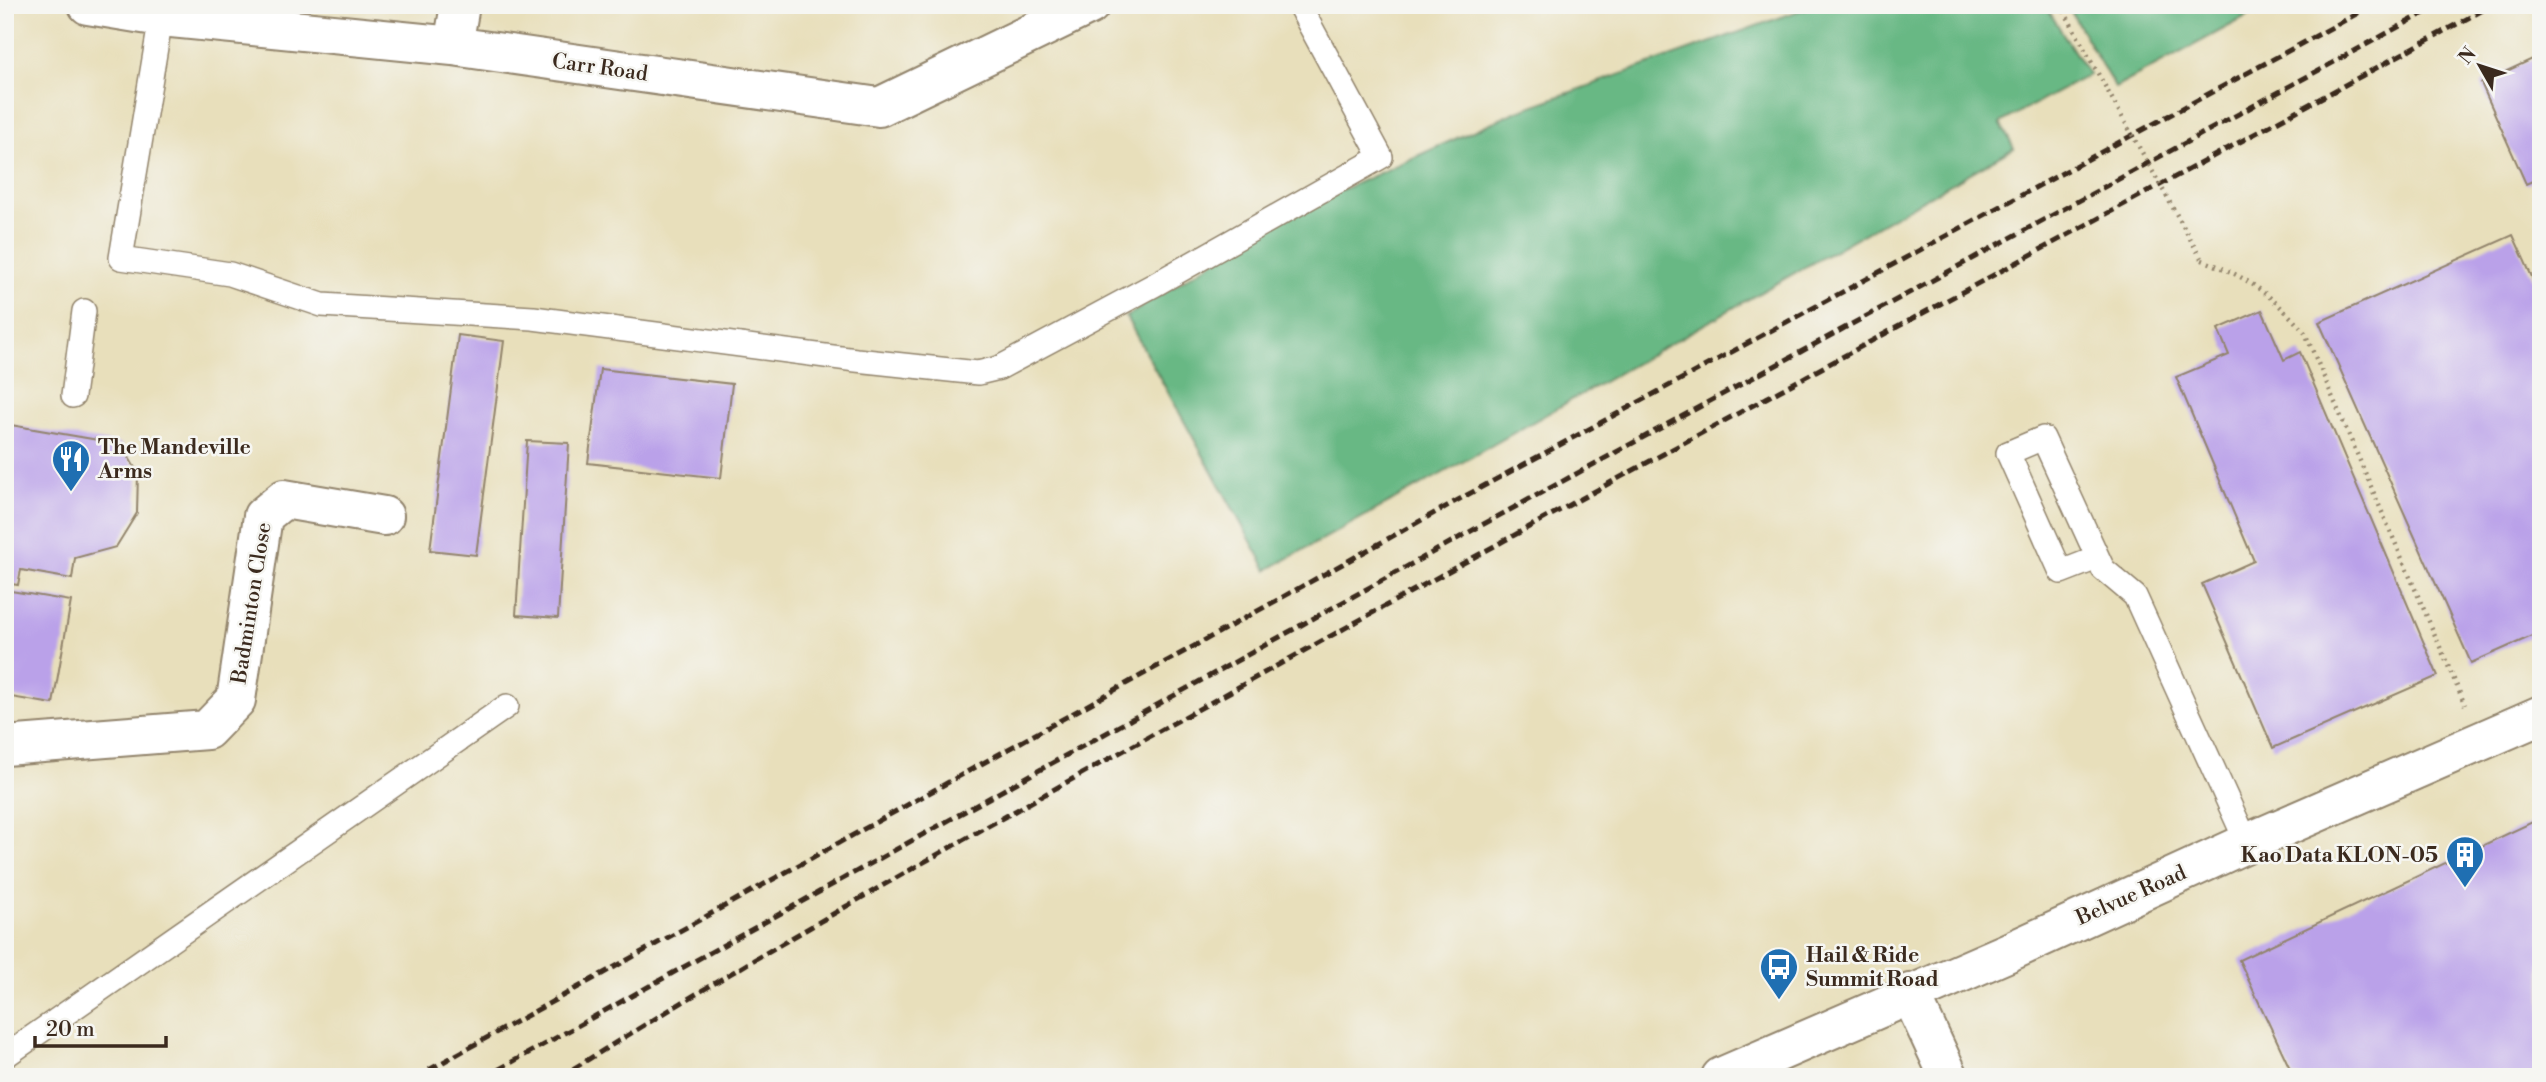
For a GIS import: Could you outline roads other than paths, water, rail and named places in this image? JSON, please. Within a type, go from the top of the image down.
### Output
[{"type":"street","name":"Carr Road","points":[[88,5],[162,11],[453,46],[879,107],[1090,5]]},
{"type":"street","points":[[453,46],[460,5]]},
{"type":"street","name":"Badminton Close","points":[[5,746],[207,730],[236,699],[263,516],[284,499],[384,516]]},
{"type":"street","name":"Belvue Road","points":[[1721,1077],[2541,715]]},
{"type":"street","points":[[1910,993],[1949,1077]]},
{"type":"lane","points":[[162,11],[121,258],[230,274],[322,305],[533,318],[978,373],[999,368],[1035,349],[1381,157],[1299,5]]},
{"type":"lane","points":[[74,396],[83,311]]},
{"type":"lane","points":[[2097,558],[2061,572],[2008,453],[2043,438],[2103,569],[2135,596],[2247,843]]},
{"type":"lane","points":[[5,1056],[507,706]]},
{"type":"railway","points":[[416,1077],[1467,495],[2373,5]]},
{"type":"railway","points":[[485,1077],[1482,525],[2439,5]]},
{"type":"railway","points":[[560,1077],[817,923],[1078,776],[1562,509],[2492,5]]},
{"type":"place","name":"The Mandeville Arms","points":[[71,493]]},
{"type":"place","name":"Kao Data KLON-05","points":[[2465,889]]},
{"type":"place","name":"Hail & Ride Summit Road","points":[[1779,1001]]}]
